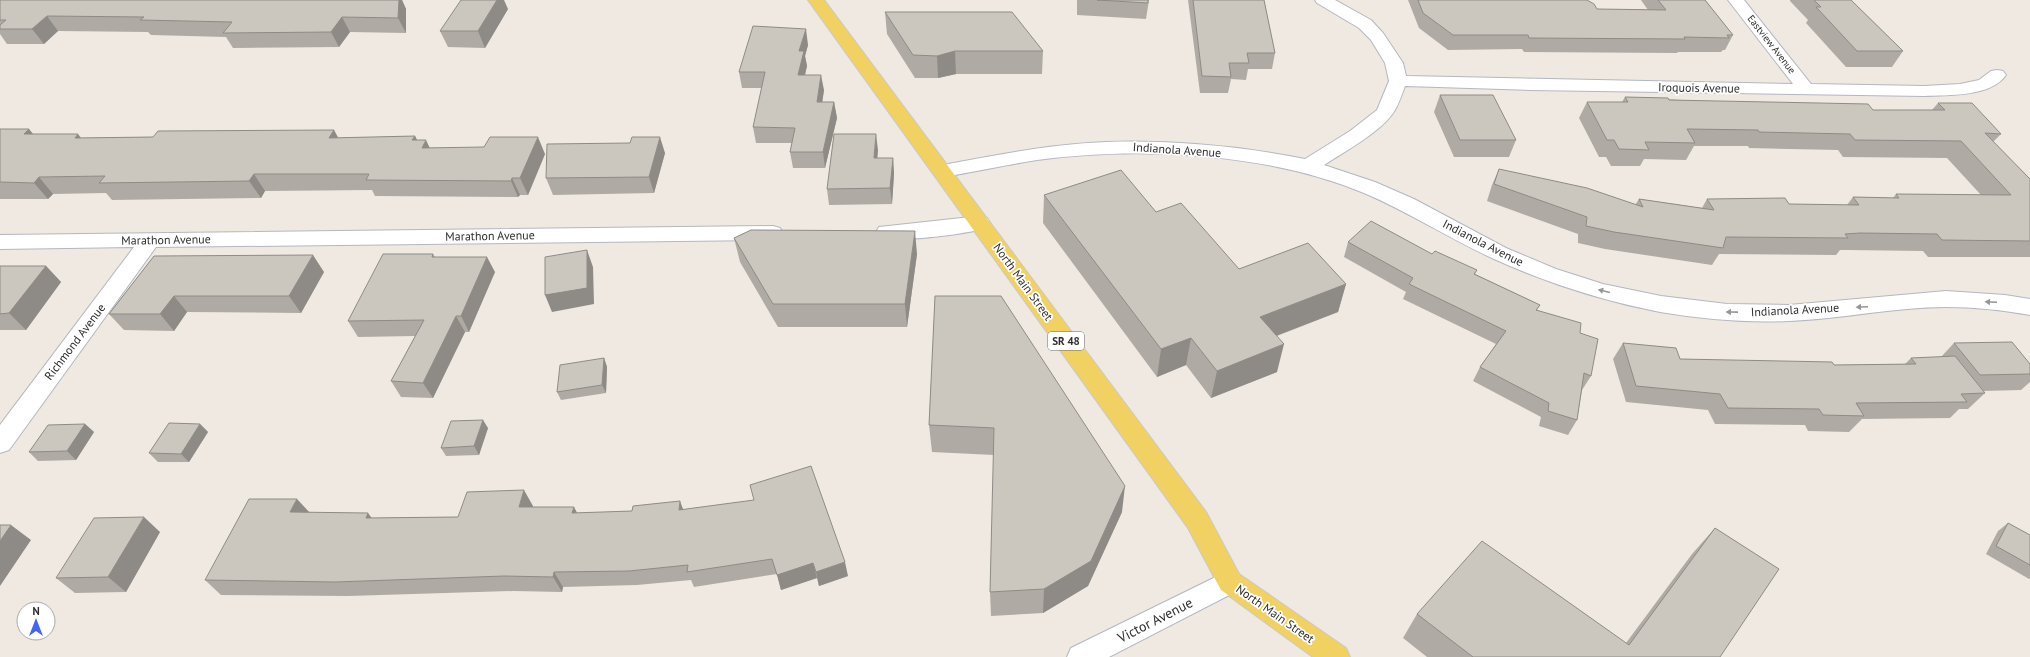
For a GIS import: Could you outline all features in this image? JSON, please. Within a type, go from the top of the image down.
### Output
[{"type":"main road","name":"North Main Street","points":[[816,0],[943,171],[1197,520],[1230,582],[1336,657]]},
{"type":"street","points":[[1308,166],[1383,114],[1387,109],[1398,81],[1394,64],[1377,37],[1365,24],[1323,0]]},
{"type":"street","name":"Eastview Avenue","points":[[1736,0],[1806,89]]},
{"type":"street","name":"Iroquois Avenue","points":[[1398,81],[1514,85],[1924,91],[1960,89],[1985,84],[1997,75]]},
{"type":"street","name":"Indianola Avenue","points":[[943,171],[1038,154],[1119,147],[1172,148],[1268,158],[1308,166],[1368,187],[1407,204],[1499,253],[1549,274],[1602,291],[1661,304],[1727,312],[1789,313],[1946,300],[2005,303],[2030,307]]},
{"type":"street","points":[[869,232],[908,232],[980,223]]},
{"type":"street","name":"Marathon Avenue","points":[[0,242],[791,233]]},
{"type":"street","name":"Richmond Avenue","points":[[0,443],[150,241]]},
{"type":"street","name":"Victor Avenue","points":[[1081,657],[1230,582]]},
{"type":"building","points":[[0,0],[399,0],[398,18],[342,17],[331,32],[223,33],[232,22],[140,20],[144,17],[47,16],[32,29],[0,29],[0,25],[6,20],[0,20]]},
{"type":"building","points":[[461,0],[497,0],[478,31],[440,31]]},
{"type":"building","points":[[1097,0],[1148,0],[1148,3]]},
{"type":"building","points":[[1193,0],[1264,0],[1275,53],[1247,53],[1249,63],[1229,63],[1231,77],[1202,76]]},
{"type":"building","points":[[1418,0],[1587,0],[1594,4],[1597,9],[1666,10],[1658,0],[1705,0],[1733,35],[1727,35],[1729,38],[1684,37],[1685,39],[1529,38],[1528,35],[1453,35],[1423,13]]},
{"type":"building","points":[[1814,0],[1851,0],[1903,51],[1857,51],[1816,7],[1821,7]]},
{"type":"building","points":[[885,12],[1012,12],[1043,51],[955,51],[937,56],[913,55]]},
{"type":"building","points":[[753,26],[806,29],[799,51],[804,51],[798,75],[821,75],[817,102],[834,102],[823,152],[790,152],[795,128],[753,127],[765,72],[739,72]]},
{"type":"building","points":[[1440,95],[1493,95],[1516,140],[1460,140]]},
{"type":"building","points":[[1625,97],[1668,98],[1669,100],[1868,104],[1873,110],[1945,110],[1938,103],[1972,103],[2001,134],[1985,133],[2030,179],[2030,241],[1942,240],[1937,234],[1860,233],[1845,234],[1848,238],[1726,237],[1723,248],[1614,232],[1586,226],[1587,217],[1494,184],[1499,169],[1587,188],[1643,207],[1639,199],[1714,210],[1707,199],[1785,198],[1789,204],[1859,205],[1853,197],[1899,198],[1896,194],[2011,195],[1961,141],[1855,140],[1850,134],[1687,129],[1695,143],[1645,142],[1649,150],[1619,149],[1614,140],[1607,140],[1587,102],[1628,102]]},
{"type":"building","points":[[0,129],[29,129],[24,134],[78,134],[75,138],[153,137],[158,131],[334,130],[329,138],[415,136],[412,140],[426,140],[422,148],[484,147],[490,137],[538,137],[520,178],[512,178],[511,181],[366,180],[369,174],[254,174],[249,181],[99,183],[105,176],[39,177],[34,183],[0,182]]},
{"type":"building","points":[[834,134],[876,134],[874,158],[893,158],[890,188],[827,189]]},
{"type":"building","points":[[632,137],[660,137],[649,177],[546,178],[547,144],[630,143]]},
{"type":"building","points":[[1121,170],[1156,212],[1181,203],[1239,269],[1308,243],[1346,284],[1260,317],[1284,344],[1217,371],[1191,338],[1161,349],[1044,195]]},
{"type":"building","points":[[1371,221],[1432,254],[1435,251],[1477,270],[1474,274],[1540,305],[1536,310],[1581,323],[1580,333],[1598,339],[1591,376],[1584,373],[1577,420],[1548,411],[1549,403],[1480,367],[1506,331],[1409,284],[1413,278],[1348,242]]},
{"type":"building","points":[[751,230],[915,231],[905,304],[773,304],[734,238]]},
{"type":"building","points":[[587,250],[587,288],[545,295],[545,257]]},
{"type":"building","points":[[383,254],[433,254],[432,257],[487,257],[461,316],[456,316],[423,383],[391,381],[424,320],[348,321]]},
{"type":"building","points":[[313,255],[289,296],[174,296],[160,314],[109,314],[154,256]]},
{"type":"building","points":[[0,266],[46,266],[9,313],[0,314]]},
{"type":"building","points":[[935,296],[1001,296],[1125,486],[1091,561],[1044,589],[990,592],[994,428],[929,425]]},
{"type":"building","points":[[2012,342],[2030,364],[2030,374],[1980,375],[1954,343]]},
{"type":"building","points":[[1623,343],[1676,348],[1680,359],[1832,362],[1834,365],[1916,364],[1911,358],[1955,356],[1985,393],[1961,394],[1967,402],[1856,403],[1864,416],[1823,415],[1819,409],[1728,408],[1720,394],[1636,386]]},
{"type":"building","points":[[604,358],[602,385],[557,392],[560,365]]},
{"type":"building","points":[[483,420],[474,446],[441,448],[451,421]]},
{"type":"building","points":[[169,423],[200,424],[181,454],[149,453]]},
{"type":"building","points":[[85,424],[67,451],[29,452],[48,425]]},
{"type":"building","points":[[811,466],[845,562],[816,572],[813,563],[777,575],[772,559],[687,572],[688,565],[629,571],[554,572],[553,577],[504,576],[335,582],[205,580],[249,499],[297,499],[290,512],[368,513],[366,518],[458,517],[467,492],[524,490],[519,507],[574,507],[572,513],[632,511],[633,506],[680,501],[679,510],[754,500],[750,485]]},
{"type":"building","points":[[144,517],[108,577],[56,578],[94,518]]},
{"type":"building","points":[[2008,523],[2030,535],[2030,565],[1996,546]]},
{"type":"building","points":[[0,525],[11,525],[0,541]]},
{"type":"building","points":[[1715,528],[1779,569],[1720,657],[1473,657],[1417,614],[1482,541],[1629,645]]}]
